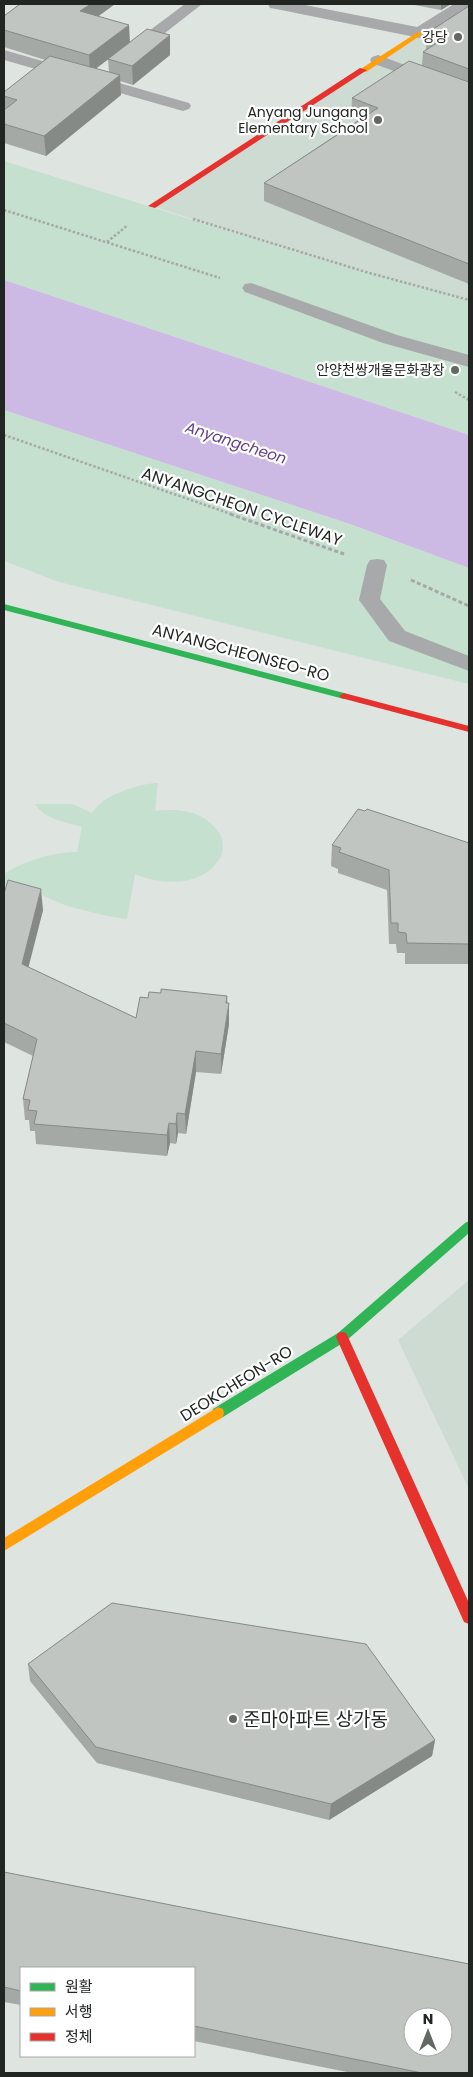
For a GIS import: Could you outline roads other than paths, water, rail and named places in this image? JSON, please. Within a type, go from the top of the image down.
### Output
[{"type":"street","points":[[276,4],[420,33]]},
{"type":"street","points":[[152,206],[464,4]]},
{"type":"street","name":"ANYANGCHEONSEO-RO","points":[[4,607],[469,729]]},
{"type":"street","name":"DEOKCHEON-RO","points":[[4,1545],[342,1336],[469,1226]]},
{"type":"street","points":[[342,1336],[469,1618]]},
{"type":"lane","points":[[93,80],[194,4]]},
{"type":"lane","points":[[4,55],[183,106]]},
{"type":"lane","points":[[378,60],[469,94]]},
{"type":"lane","points":[[250,288],[390,340],[469,361]]},
{"type":"lane","points":[[377,565],[369,600],[397,636],[469,664]]},
{"type":"water","name":"Anyangcheon","points":[[4,280],[469,435],[469,568],[350,524],[4,410]]},
{"type":"place","name":"강당","points":[[458,37]]},
{"type":"place","name":"Anyang Jungang Elementary School","points":[[378,120]]},
{"type":"place","name":"안양천쌍개울문화광장","points":[[455,370]]},
{"type":"place","name":"준마아파트 상가동","points":[[233,1719]]}]
